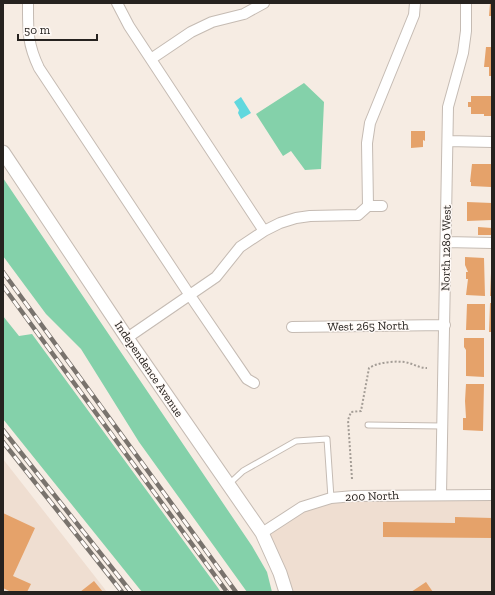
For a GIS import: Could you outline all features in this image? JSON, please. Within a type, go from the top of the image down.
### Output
[{"type":"street","points":[[24,3],[28,3],[28,37],[32,54],[39,68],[247,380],[254,383]]},
{"type":"street","points":[[117,3],[129,26],[264,231]]},
{"type":"street","points":[[151,59],[192,32],[212,22],[244,14],[264,3]]},
{"type":"street","points":[[368,206],[367,143],[370,123],[414,15],[415,3]]},
{"type":"street","name":"North 1280 West","points":[[441,495],[448,107],[463,53],[466,31],[466,3]]},
{"type":"street","points":[[448,141],[492,142]]},
{"type":"street","name":"Independence Avenue","points":[[3,152],[127,338],[262,533],[280,573],[286,592]]},
{"type":"street","points":[[127,338],[216,276],[240,247],[264,231],[280,223],[296,218],[310,216],[358,215],[368,206],[382,206]]},
{"type":"street","points":[[446,242],[492,243]]},
{"type":"street","name":"West 265 North","points":[[292,327],[445,325]]},
{"type":"street","name":"200 North","points":[[262,533],[302,507],[331,498],[354,496],[492,495]]},
{"type":"lane","points":[[368,425],[442,426]]},
{"type":"lane","points":[[228,484],[243,471],[296,441],[328,439],[331,498]]},
{"type":"path","points":[[352,479],[348,420],[351,412],[361,411],[369,368],[392,362],[404,362],[427,368]]},
{"type":"shaded area","points":[[3,459],[93,574],[107,592],[3,592]]},
{"type":"shaded area","points":[[492,495],[492,592],[287,592],[262,533],[273,525],[331,498]]},
{"type":"green space","points":[[304,83],[324,102],[321,169],[305,170],[291,151],[283,156],[256,114]]},
{"type":"green space","points":[[3,178],[252,546],[267,572],[272,592],[247,592],[139,442],[81,349],[46,314],[3,256]]},
{"type":"green space","points":[[3,316],[19,336],[32,334],[221,592],[142,592],[3,419]]},
{"type":"water","points":[[241,97],[251,113],[241,119],[238,113],[239,110],[234,102]]},
{"type":"building","points":[[490,3],[492,3],[492,16],[489,16]]},
{"type":"building","points":[[486,47],[492,47],[492,76],[489,76],[489,67],[484,67]]},
{"type":"building","points":[[471,96],[492,96],[491,116],[484,116],[484,114],[471,114],[471,107],[468,107],[468,102],[471,102]]},
{"type":"building","points":[[411,131],[425,131],[425,141],[423,140],[423,147],[411,148]]},
{"type":"building","points":[[472,164],[492,164],[491,187],[471,186]]},
{"type":"building","points":[[467,202],[492,203],[492,220],[467,221]]},
{"type":"building","points":[[478,227],[492,228],[492,235],[478,235]]},
{"type":"building","points":[[465,257],[484,258],[485,296],[466,295],[468,279],[466,279],[466,272],[468,272],[465,265]]},
{"type":"building","points":[[491,273],[492,296],[490,296]]},
{"type":"building","points":[[490,303],[492,303],[492,332],[489,332]]},
{"type":"building","points":[[467,304],[485,304],[485,330],[466,330]]},
{"type":"building","points":[[464,338],[484,338],[484,377],[466,376],[466,350],[464,347]]},
{"type":"building","points":[[466,384],[484,384],[483,431],[463,430],[463,418],[466,418]]},
{"type":"building","points":[[3,513],[35,528],[13,576],[31,584],[27,592],[11,592],[3,588]]},
{"type":"building","points":[[455,517],[492,518],[492,538],[383,537],[383,522],[455,523]]},
{"type":"building","points":[[94,581],[103,592],[80,592]]},
{"type":"building","points":[[426,582],[433,592],[411,592]]},
{"type":"railway","points":[[3,272],[236,592]]},
{"type":"railway","points":[[3,286],[227,592]]},
{"type":"railway","points":[[3,430],[131,592]]},
{"type":"railway","points":[[3,442],[122,592]]}]
